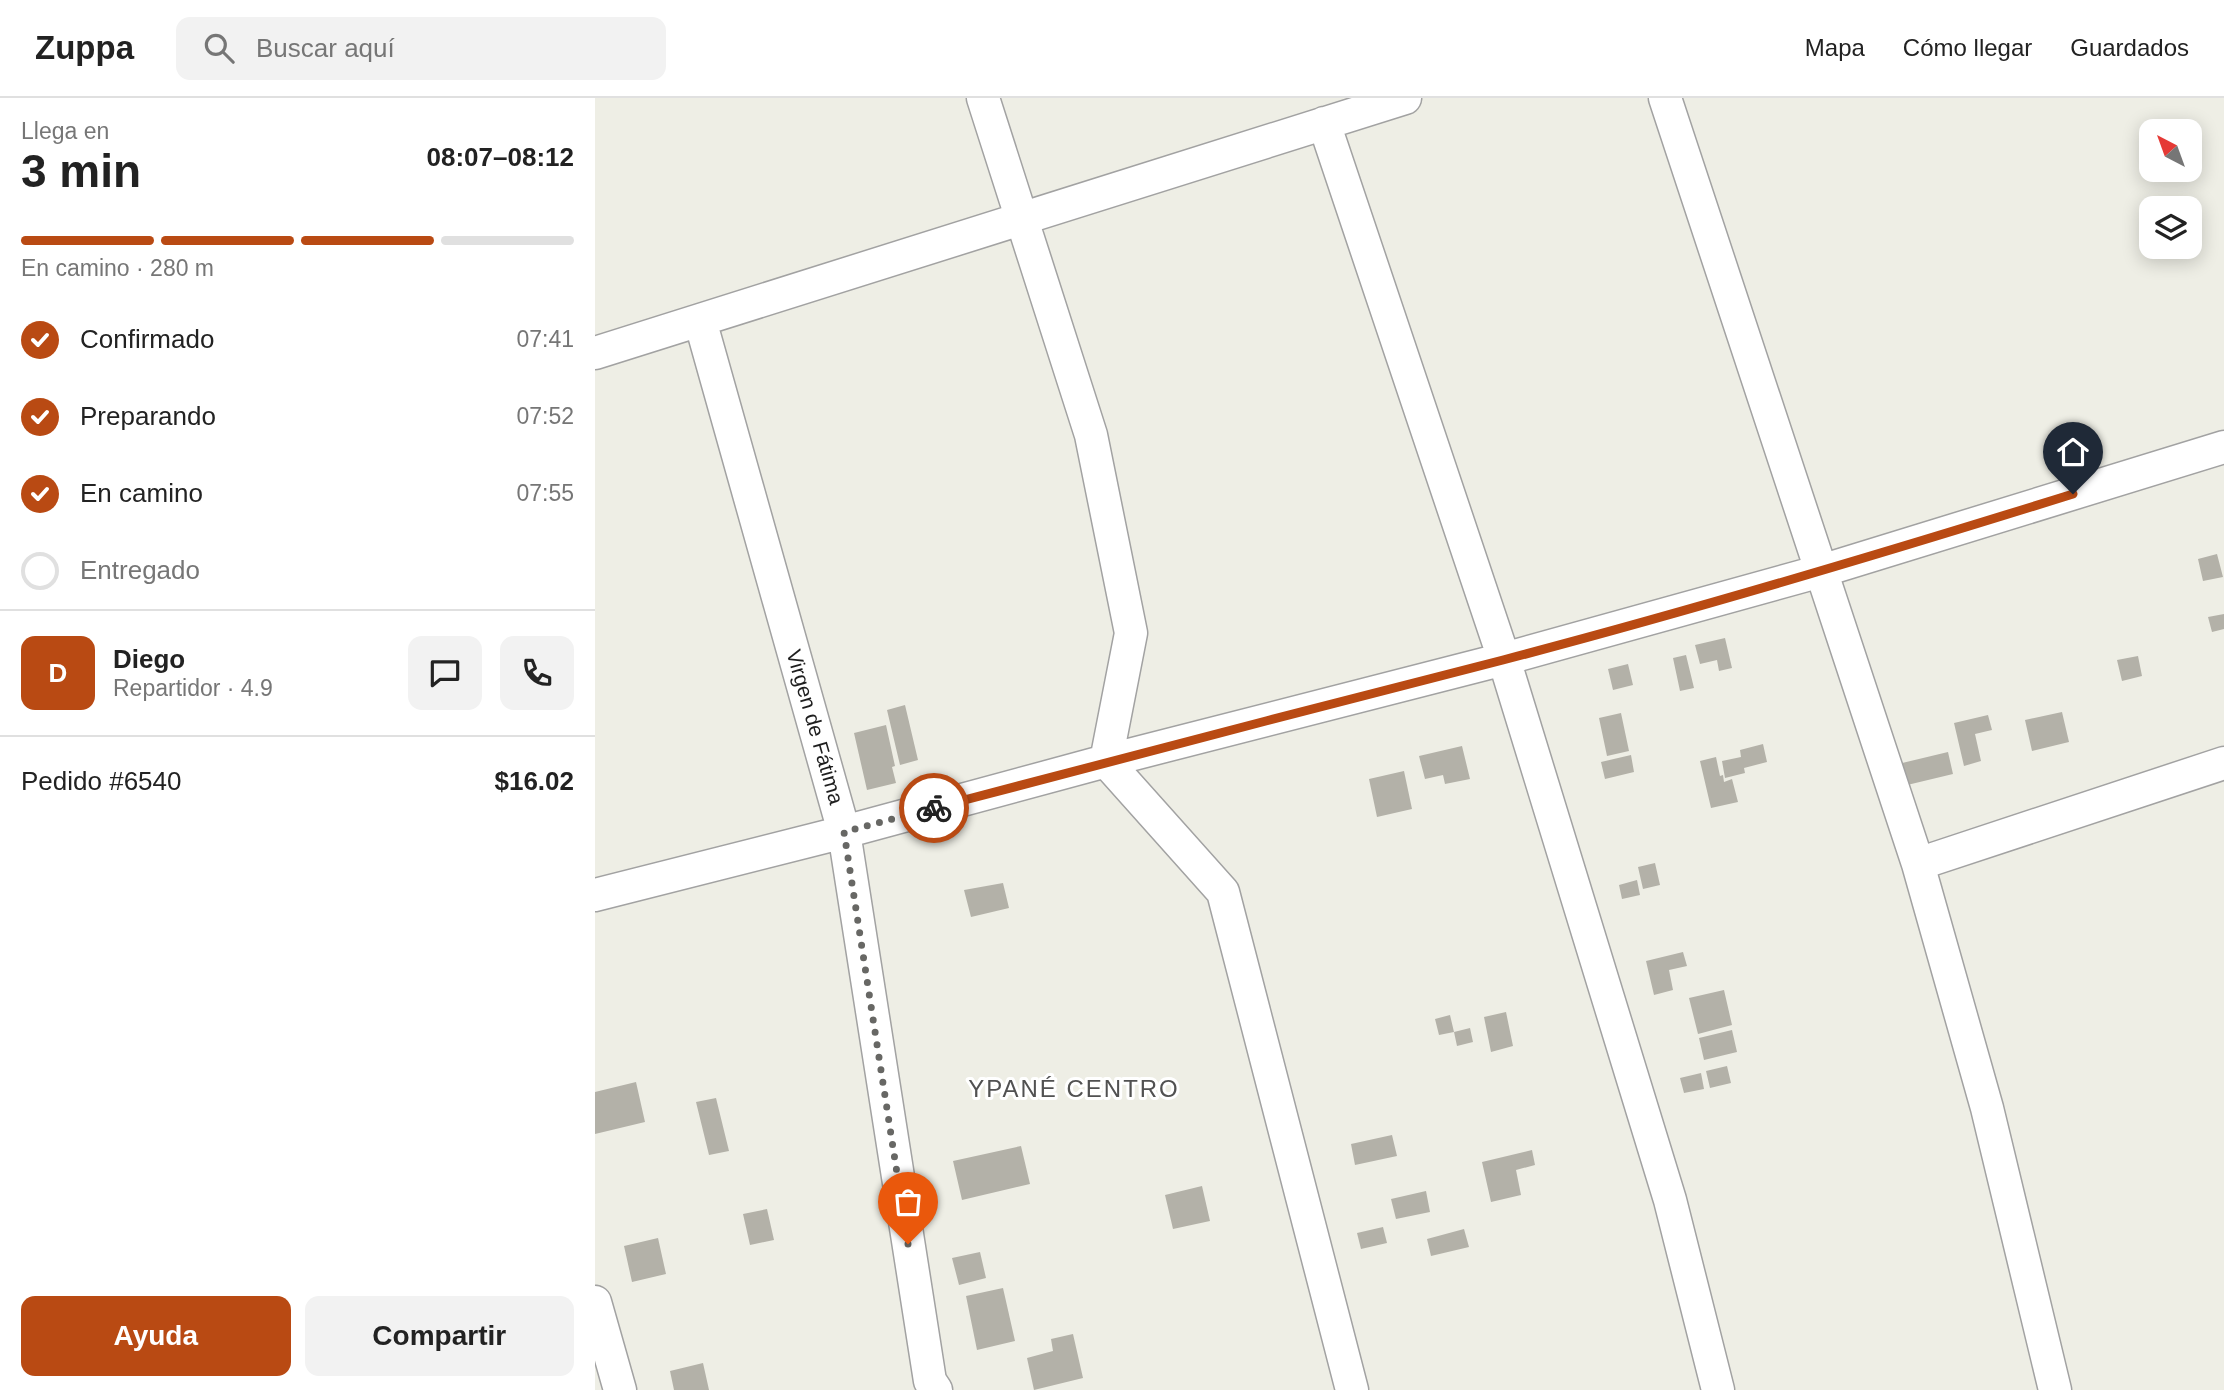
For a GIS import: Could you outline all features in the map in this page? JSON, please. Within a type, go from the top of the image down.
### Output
[{"type":"street","points":[[983,98],[1090,435],[1131,633],[1106,761]]},
{"type":"street","points":[[595,353],[1405,98]]},
{"type":"street","points":[[1665,98],[1918,864],[1987,1108],[2055,1390]]},
{"type":"street","points":[[1324,124],[1504,659],[1670,1200],[1718,1390]]},
{"type":"street","name":"Virgen de Fátima","points":[[700,320],[844,832],[930,1381],[936,1390]]},
{"type":"street","points":[[595,895],[1504,659],[1821,571],[2224,447]]},
{"type":"street","points":[[1106,761],[1223,892],[1352,1390]]},
{"type":"street","points":[[1918,864],[2224,763]]},
{"type":"street","points":[[595,1302],[620,1390]]},
{"type":"building","points":[[2217,554],[2223,577],[2203,581],[2198,559]]},
{"type":"building","points":[[2224,614],[2224,629],[2212,632],[2208,617]]},
{"type":"building","points":[[1725,638],[1732,668],[1719,671],[1717,660],[1700,664],[1695,645]]},
{"type":"building","points":[[1686,655],[1694,688],[1680,691],[1673,658]]},
{"type":"building","points":[[2138,656],[2142,676],[2122,681],[2117,660]]},
{"type":"building","points":[[1628,664],[1633,685],[1613,690],[1608,669]]},
{"type":"building","points":[[905,705],[918,760],[900,765],[887,710]]},
{"type":"building","points":[[2062,712],[2069,742],[2032,751],[2025,720]]},
{"type":"building","points":[[1621,713],[1629,751],[1607,756],[1599,718]]},
{"type":"building","points":[[1988,715],[1992,730],[1975,734],[1981,761],[1964,766],[1954,723]]},
{"type":"building","points":[[886,725],[896,783],[867,790],[854,733]]},
{"type":"building","points":[[1763,744],[1767,762],[1744,768],[1745,773],[1725,778],[1722,761],[1741,757],[1740,750]]},
{"type":"building","points":[[1462,746],[1470,779],[1445,784],[1443,775],[1425,779],[1419,756]]},
{"type":"building","points":[[1948,752],[1953,774],[1903,786],[1898,764]]},
{"type":"building","points":[[1631,755],[1634,772],[1605,779],[1601,762]]},
{"type":"building","points":[[1716,757],[1720,776],[1723,775],[1724,782],[1732,779],[1738,802],[1711,808],[1700,761]]},
{"type":"building","points":[[1404,771],[1412,809],[1377,817],[1369,779]]},
{"type":"building","points":[[1655,863],[1660,885],[1643,889],[1638,867]]},
{"type":"building","points":[[1637,880],[1640,895],[1622,899],[1619,885]]},
{"type":"building","points":[[1003,883],[1009,908],[971,917],[964,890]]},
{"type":"building","points":[[1683,952],[1687,966],[1669,970],[1673,990],[1654,995],[1646,961]]},
{"type":"building","points":[[1724,990],[1732,1025],[1698,1034],[1689,998]]},
{"type":"building","points":[[1506,1012],[1513,1046],[1491,1052],[1484,1017]]},
{"type":"building","points":[[1450,1015],[1454,1032],[1439,1035],[1435,1019]]},
{"type":"building","points":[[1470,1028],[1473,1042],[1457,1046],[1454,1032]]},
{"type":"building","points":[[1732,1030],[1737,1052],[1704,1060],[1699,1038]]},
{"type":"building","points":[[1727,1066],[1731,1083],[1710,1088],[1706,1071]]},
{"type":"building","points":[[1701,1073],[1704,1089],[1684,1093],[1680,1078]]},
{"type":"building","points":[[636,1082],[645,1122],[595,1134],[595,1092]]},
{"type":"building","points":[[716,1098],[729,1151],[709,1155],[696,1102]]},
{"type":"building","points":[[1392,1135],[1397,1156],[1355,1165],[1351,1144]]},
{"type":"building","points":[[1021,1146],[1030,1184],[962,1200],[953,1161]]},
{"type":"building","points":[[1532,1150],[1535,1165],[1516,1170],[1521,1195],[1491,1202],[1482,1162]]},
{"type":"building","points":[[1202,1186],[1210,1221],[1173,1229],[1165,1195]]},
{"type":"building","points":[[1426,1191],[1430,1212],[1396,1219],[1391,1199]]},
{"type":"building","points":[[767,1209],[774,1240],[750,1245],[743,1214]]},
{"type":"building","points":[[1383,1227],[1387,1243],[1361,1249],[1357,1233]]},
{"type":"building","points":[[1464,1229],[1469,1247],[1431,1256],[1427,1239]]},
{"type":"building","points":[[658,1238],[666,1274],[632,1282],[624,1246]]},
{"type":"building","points":[[980,1252],[986,1278],[959,1285],[952,1258]]},
{"type":"building","points":[[1003,1288],[1015,1341],[977,1350],[966,1296]]},
{"type":"building","points":[[1073,1334],[1083,1378],[1034,1390],[1027,1358],[1053,1351],[1051,1339]]},
{"type":"building","points":[[703,1363],[709,1390],[674,1390],[670,1371]]},
{"type":"way so far","points":[[908,1244],[844,832],[934,808]]},
{"type":"district","name":"YPANÉ CENTRO","points":[[1074,1089]]},
{"type":"route","points":[[934,808],[1504,659],[1821,571],[2073,494]]}]
